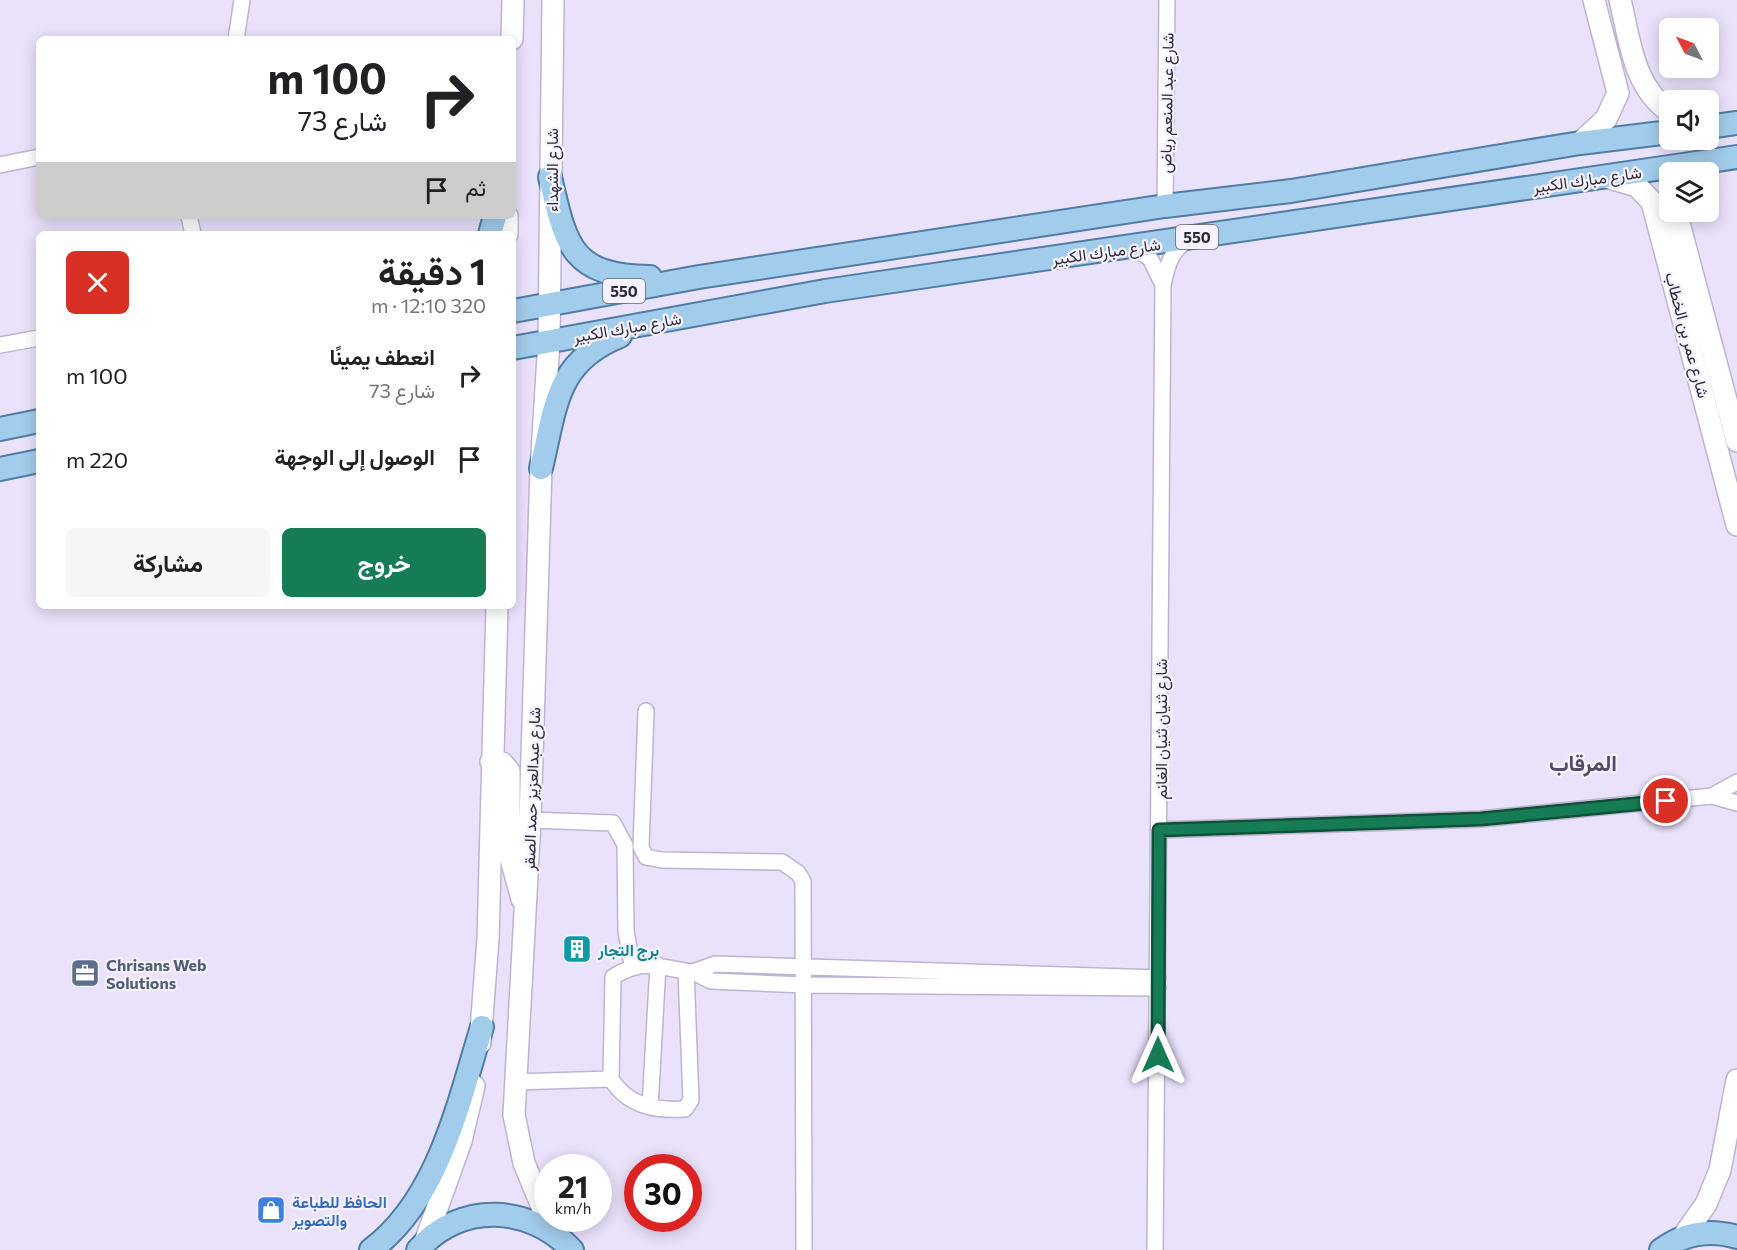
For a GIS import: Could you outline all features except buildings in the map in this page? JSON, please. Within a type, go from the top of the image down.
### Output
[{"type":"main road","points":[[512,36],[513,0]]},
{"type":"main road","name":"شارع الشهداء","points":[[549,341],[553,0]]},
{"type":"main road","points":[[1580,143],[1606,119],[1618,93],[1594,0]]},
{"type":"main road","points":[[1620,0],[1640,78],[1659,103]]},
{"type":"main road","points":[[1719,126],[1737,123]]},
{"type":"main road","name":"شارع مبارك الكبير","points":[[516,310],[699,277],[1165,206],[1291,191],[1580,143],[1659,133]]},
{"type":"main road","name":"شارع مبارك الكبير","points":[[1719,162],[1737,157]]},
{"type":"main road","name":"شارع مبارك الكبير","points":[[516,347],[825,291],[1602,176],[1659,171]]},
{"type":"main road","name":"شارع عمر بن الخطاب","points":[[1602,176],[1636,186],[1652,202],[1736,518]]},
{"type":"main road","points":[[550,177],[557,207],[571,245],[578,256],[590,267],[616,275],[699,277]]},
{"type":"main road","points":[[1291,191],[1282,198],[1279,208],[1284,218],[1294,223]]},
{"type":"main road","points":[[1241,197],[1252,201],[1258,211],[1256,223],[1247,230]]},
{"type":"main road","name":"شارع عمر بن الخطاب","points":[[1679,222],[1737,441]]},
{"type":"main road","points":[[541,468],[559,396],[572,369],[600,346],[658,322]]},
{"type":"main road","name":"شارع عبدالعزيز حمد الصقر","points":[[534,1188],[524,1163],[514,1115],[514,1082],[526,907],[541,468],[549,341]]},
{"type":"main road","points":[[0,429],[36,422]]},
{"type":"main road","points":[[8,467],[36,455]]},
{"type":"main road","points":[[8,467],[36,462]]},
{"type":"main road","points":[[422,1246],[461,1141],[472,1095],[482,1027],[488,939],[497,609]]},
{"type":"main road","points":[[491,762],[502,763],[509,771],[509,852],[515,881],[526,907]]},
{"type":"main road","points":[[371,1250],[406,1216],[432,1171],[456,1109],[482,1027]]},
{"type":"main road","points":[[1682,1238],[1706,1204],[1720,1170],[1737,1080]]},
{"type":"main road","points":[[422,1246],[460,1220],[488,1214],[526,1219],[534,1223]]},
{"type":"main road","points":[[552,1232],[572,1250]]},
{"type":"main road","points":[[1661,1250],[1682,1238],[1713,1232],[1737,1237]]},
{"type":"street","points":[[236,36],[242,0]]},
{"type":"street","name":"شارع عبد المنعم رياض","points":[[1165,206],[1167,0]]},
{"type":"street","points":[[0,165],[36,158]]},
{"type":"street","points":[[1163,285],[1173,254],[1181,244],[1193,238]]},
{"type":"street","points":[[1130,247],[1150,258],[1163,285]]},
{"type":"street","name":"شارع ثنيان ثنيان الغانم","points":[[1156,1248],[1163,285]]},
{"type":"street","points":[[0,345],[36,339]]},
{"type":"street","points":[[646,711],[641,847],[646,857],[662,861],[772,860],[791,866],[798,873],[805,891],[804,1250]]},
{"type":"street","points":[[1712,796],[1737,782]]},
{"type":"street","points":[[1159,830],[1481,819],[1712,796],[1737,803]]},
{"type":"street","points":[[530,820],[614,823],[625,845],[626,931],[632,965]]},
{"type":"street","points":[[690,972],[715,964],[1158,983]]},
{"type":"street","points":[[690,972],[691,1104],[685,1109],[659,1111],[620,1092],[611,1079],[613,977],[632,965],[658,965],[690,972],[711,981],[804,985],[1158,983]]},
{"type":"street","points":[[650,1107],[658,965]]},
{"type":"street","points":[[514,1082],[611,1079]]},
{"type":"place","name":"برج التجار","points":[[577,949]]},
{"type":"place","name":"Chrisans Web Solutions","points":[[85,973]]},
{"type":"place","name":"الحافظ للطباعة والتصوير","points":[[271,1210]]},
{"type":"district","name":"المرقاب","points":[[1583,762]]},
{"type":"route","points":[[1158,1055],[1159,830],[1481,819],[1666,801]]}]
